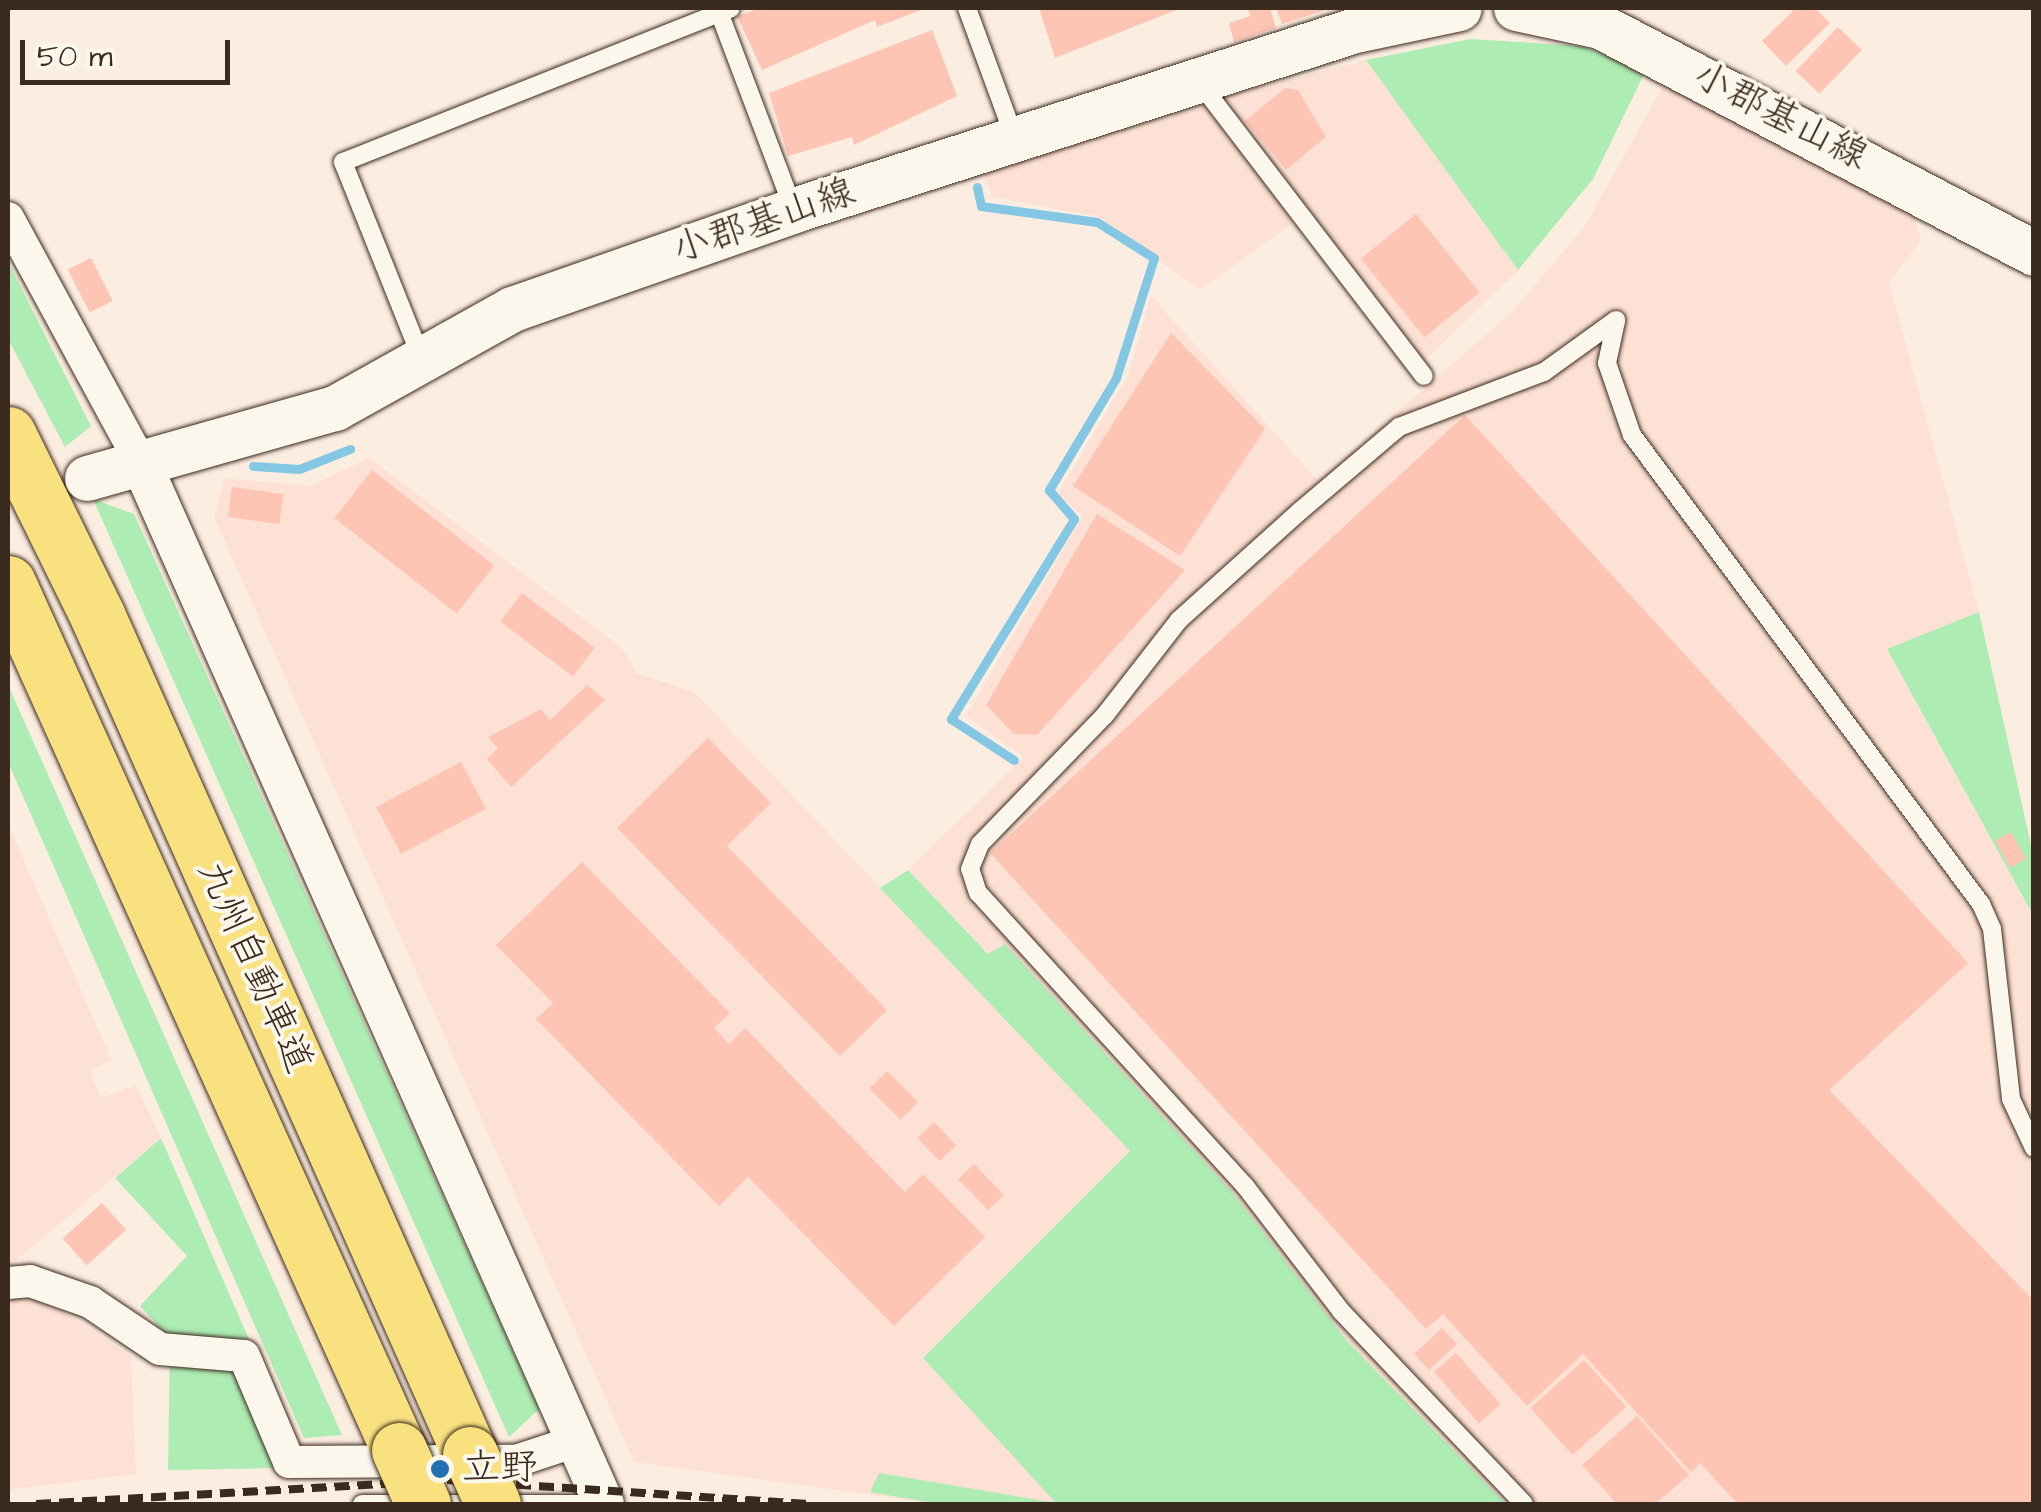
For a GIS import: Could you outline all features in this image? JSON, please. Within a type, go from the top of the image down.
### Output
[{"type":"highway","name":"九州自動車道","points":[[8,434],[98,614],[493,1504]]},
{"type":"highway","name":"九州自動車道","points":[[8,583],[423,1504]]},
{"type":"main road","name":"小郡基山線","points":[[87,478],[335,408],[512,310],[794,210],[1198,80],[1350,19],[1458,8]]},
{"type":"main road","name":"小郡基山線","points":[[1516,8],[1576,12],[2034,253]]},
{"type":"street","points":[[8,218],[142,463],[602,1504]]},
{"type":"street","points":[[8,1283],[30,1281],[90,1302],[160,1349],[244,1356],[289,1462],[516,1461],[573,1442]]},
{"type":"lane","points":[[968,8],[1015,139]]},
{"type":"lane","points":[[423,362],[343,162],[725,10],[794,210]]},
{"type":"lane","points":[[1198,80],[1424,376]]},
{"type":"lane","points":[[1524,1504],[1341,1312],[1246,1186],[978,894],[970,869],[980,844],[1106,714],[1179,620],[1399,426],[1544,372],[1616,320],[1607,363],[1632,435],[1981,904],[2011,1099],[2034,1148]]},
{"type":"lane","points":[[362,1504],[602,1504]]},
{"type":"shaded area","points":[[1366,60],[1518,270],[1421,364],[1219,98]]},
{"type":"shaded area","points":[[1665,83],[1912,212],[1921,240],[1889,283],[1979,612],[1887,650],[2033,915],[2033,1504],[1506,1504],[1347,1341],[1232,1192],[1005,945],[989,954],[908,870],[1024,757],[966,716],[1082,517],[1058,493],[1128,376],[1151,296],[1318,481],[1513,311],[1584,227]]},
{"type":"shaded area","points":[[1210,104],[1294,222],[1200,290],[1100,217],[992,197],[982,167]]},
{"type":"shaded area","points":[[369,458],[621,647],[637,673],[694,692],[1130,1151],[923,1358],[1059,1504],[939,1504],[634,1462],[214,517],[225,478],[310,486]]},
{"type":"shaded area","points":[[8,824],[112,1061],[90,1070],[101,1098],[136,1085],[161,1138],[8,1267]]},
{"type":"shaded area","points":[[36,1294],[131,1356],[136,1474],[8,1490],[8,1296]]},
{"type":"green space","points":[[1470,39],[1581,46],[1646,70],[1593,179],[1518,270],[1366,60]]},
{"type":"green space","points":[[8,262],[91,426],[65,447],[8,339]]},
{"type":"green space","points":[[93,499],[134,514],[539,1409],[509,1437]]},
{"type":"green space","points":[[1979,612],[2033,854],[2033,915],[1887,649]]},
{"type":"green space","points":[[8,685],[342,1435],[304,1438],[8,762]]},
{"type":"green space","points":[[908,870],[988,954],[1005,944],[1232,1192],[1347,1341],[1506,1504],[939,1504],[870,1492],[879,1473],[1056,1503],[923,1358],[1130,1151],[880,888]]},
{"type":"green space","points":[[161,1138],[252,1346],[278,1468],[168,1470],[170,1339],[140,1306],[187,1256],[115,1178]]},
{"type":"building","points":[[761,8],[926,8],[877,27],[875,20],[762,70],[737,16]]},
{"type":"building","points":[[1039,8],[1181,8],[1055,58]]},
{"type":"building","points":[[1248,8],[1270,8],[1276,28],[1234,42],[1229,23],[1250,16]]},
{"type":"building","points":[[1276,8],[1290,10],[1332,8],[1282,24]]},
{"type":"building","points":[[1796,8],[1815,8],[1830,23],[1786,66],[1762,41]]},
{"type":"building","points":[[1838,27],[1862,50],[1819,94],[1796,71]]},
{"type":"building","points":[[932,30],[957,96],[854,145],[852,137],[788,156],[769,93]]},
{"type":"building","points":[[1285,88],[1298,90],[1326,137],[1286,170],[1245,121]]},
{"type":"building","points":[[1416,214],[1480,292],[1424,337],[1361,259]]},
{"type":"building","points":[[91,258],[113,301],[90,313],[68,270]]},
{"type":"building","points":[[1171,333],[1265,429],[1180,556],[1073,486]]},
{"type":"building","points":[[1465,415],[1968,963],[1829,1090],[2034,1301],[2034,1504],[1738,1504],[1700,1463],[1691,1472],[1583,1354],[1527,1406],[1443,1314],[1426,1329],[990,853]]},
{"type":"building","points":[[372,470],[494,565],[457,613],[334,518]]},
{"type":"building","points":[[232,487],[283,494],[279,524],[228,517]]},
{"type":"building","points":[[1097,514],[1185,570],[1037,735],[1014,734],[986,705]]},
{"type":"building","points":[[522,593],[595,648],[573,677],[500,622]]},
{"type":"building","points":[[587,685],[605,700],[511,787],[487,759],[498,748],[488,737],[541,709],[550,720]]},
{"type":"building","points":[[708,738],[771,803],[727,846],[887,1010],[840,1056],[617,828]]},
{"type":"building","points":[[461,762],[486,809],[401,854],[376,807]]},
{"type":"building","points":[[2011,832],[2026,859],[2010,868],[1995,841]]},
{"type":"building","points":[[582,862],[730,1013],[714,1028],[729,1044],[745,1028],[905,1192],[923,1174],[985,1237],[894,1326],[748,1177],[719,1206],[536,1019],[553,1003],[496,945]]},
{"type":"building","points":[[887,1071],[918,1102],[900,1120],[869,1089]]},
{"type":"building","points":[[934,1122],[956,1145],[940,1161],[917,1138]]},
{"type":"building","points":[[974,1164],[1004,1195],[988,1210],[958,1179]]},
{"type":"building","points":[[102,1203],[126,1230],[87,1265],[63,1238]]},
{"type":"building","points":[[1442,1328],[1457,1344],[1429,1370],[1414,1354]]},
{"type":"building","points":[[1456,1353],[1501,1404],[1479,1423],[1434,1372]]},
{"type":"building","points":[[1584,1360],[1626,1407],[1573,1455],[1530,1408]]},
{"type":"building","points":[[1637,1416],[1689,1475],[1655,1504],[1617,1504],[1582,1465]]},
{"type":"waterway","points":[[977,187],[981,206],[1097,222],[1154,258],[1116,378],[1049,490],[1074,519],[951,719],[1014,760]]},
{"type":"waterway","points":[[253,466],[299,469],[350,449]]},
{"type":"railway","points":[[36,1504],[447,1480],[812,1504]]},
{"type":"place","name":"立野","points":[[440,1469]]}]
